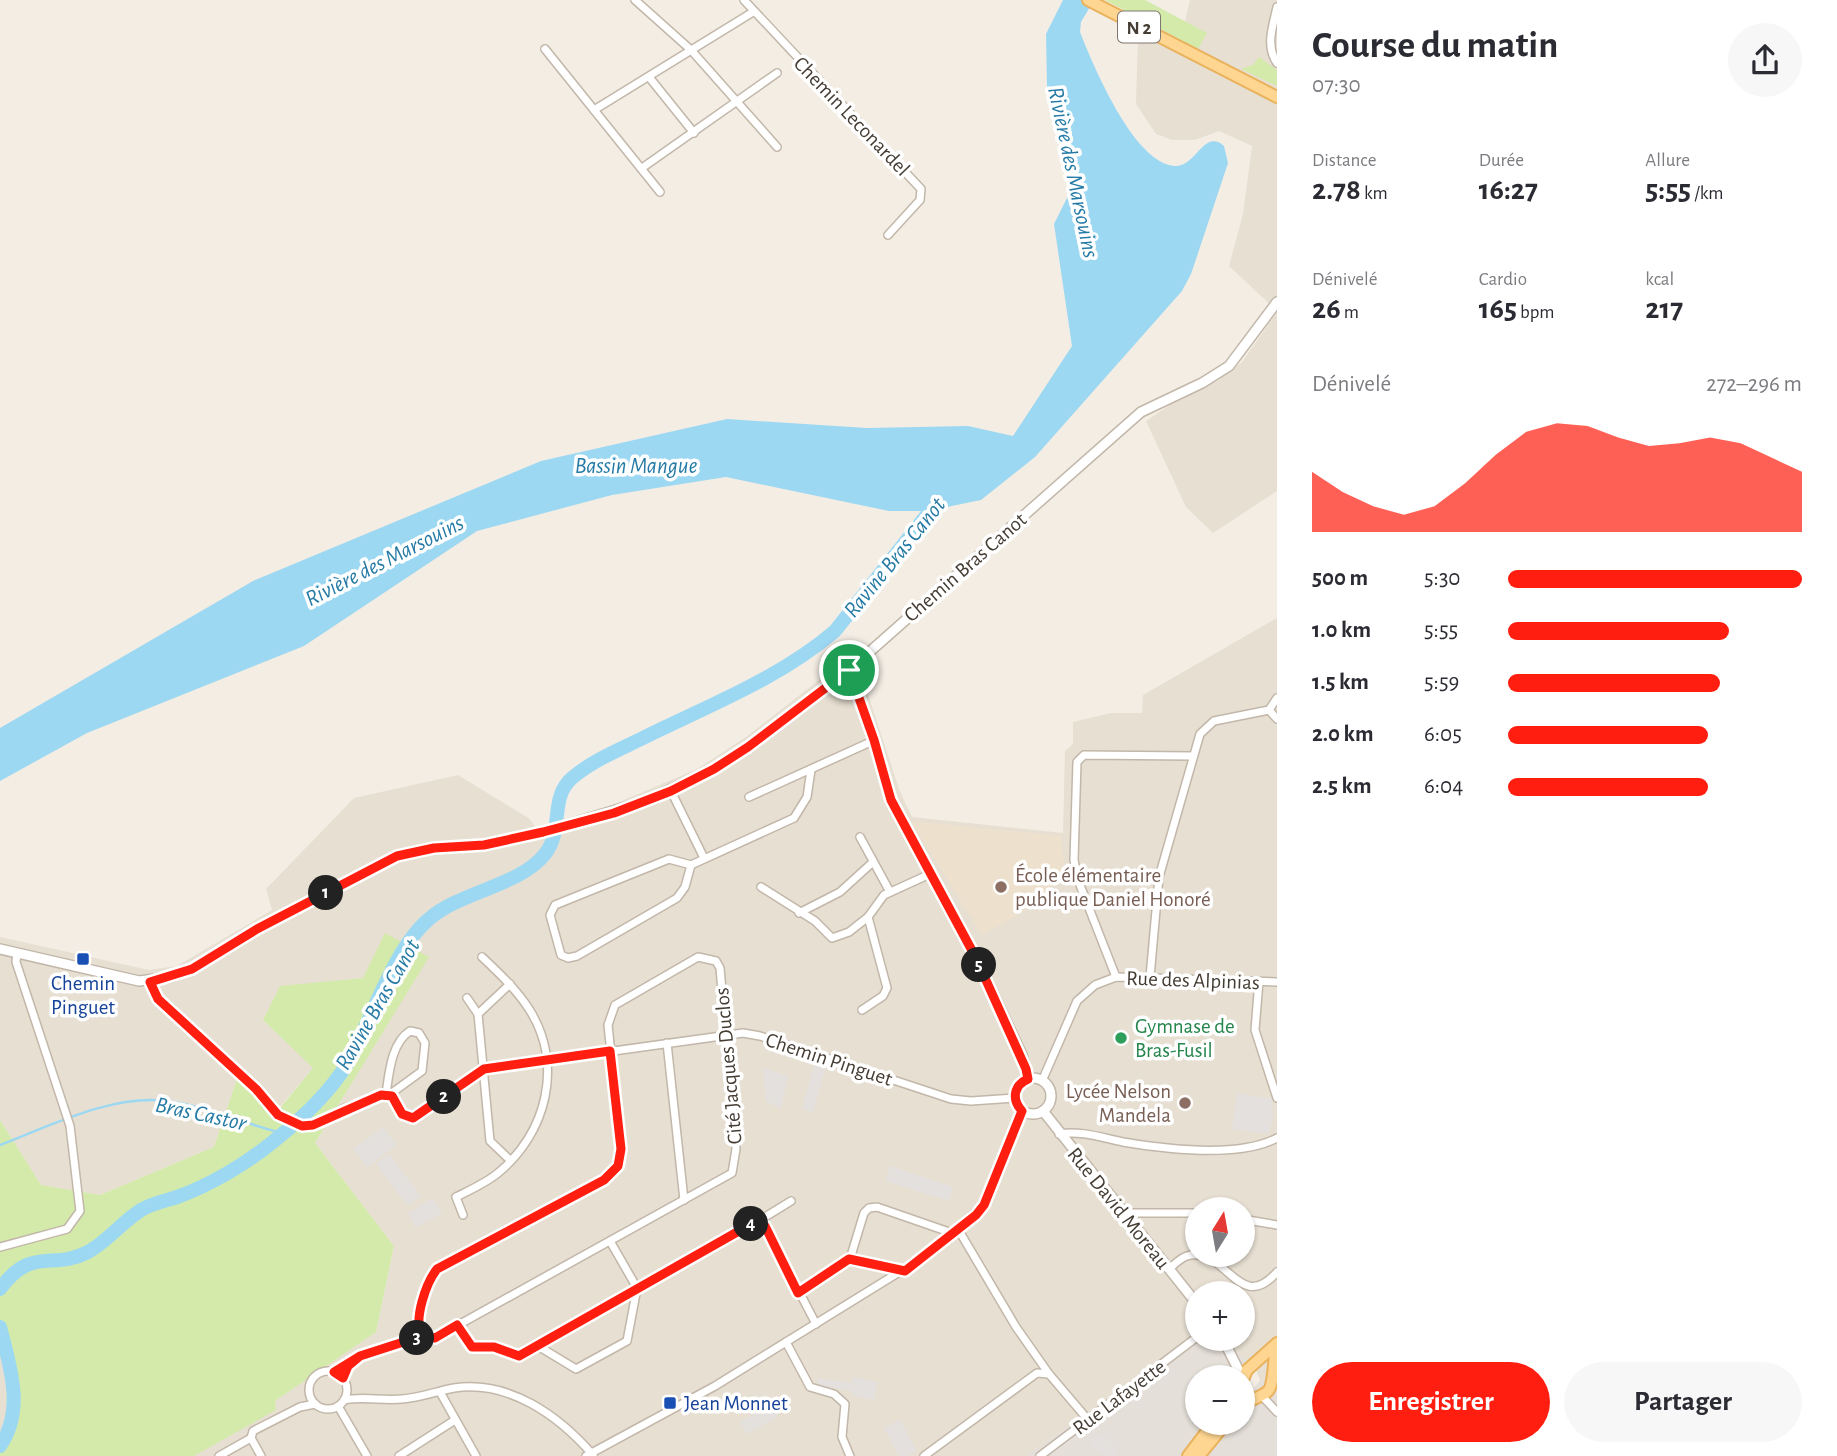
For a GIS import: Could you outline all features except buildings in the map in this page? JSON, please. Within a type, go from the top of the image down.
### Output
[{"type":"main road","name":"N 2","points":[[1088,0],[1277,98]]},
{"type":"main road","points":[[1254,1365],[1277,1343]]},
{"type":"main road","points":[[1255,1398],[1275,1390],[1271,1373],[1277,1343]]},
{"type":"main road","points":[[1255,1367],[1263,1366],[1271,1373]]},
{"type":"main road","points":[[1255,1394],[1259,1395]]},
{"type":"main road","points":[[1188,1456],[1204,1435]]},
{"type":"main road","points":[[1199,1456],[1216,1435]]},
{"type":"street","points":[[635,0],[691,50],[777,147]]},
{"type":"street","name":"Chemin Leconardel","points":[[744,0],[921,189],[920,200],[888,235]]},
{"type":"street","points":[[1277,7],[1270,43],[1271,55],[1277,63]]},
{"type":"street","points":[[594,110],[753,12]]},
{"type":"street","points":[[545,48],[660,192]]},
{"type":"street","points":[[642,169],[777,73]]},
{"type":"street","points":[[649,77],[694,133]]},
{"type":"street","name":"Chemin Bras Canot","points":[[0,949],[150,982],[192,969],[257,929],[397,856],[434,848],[484,845],[543,832],[614,813],[671,791],[714,769],[748,747],[849,670],[1140,412],[1202,383],[1229,366],[1277,302]]},
{"type":"street","points":[[849,670],[874,740],[891,800],[978,961],[1022,1055],[1028,1079]]},
{"type":"street","points":[[1150,977],[1158,877],[1199,734],[1208,724],[1269,710],[1277,698]]},
{"type":"street","points":[[1269,710],[1277,719]]},
{"type":"street","points":[[749,797],[874,740]]},
{"type":"street","points":[[1116,977],[1078,880],[1074,860],[1077,762],[1084,755],[1192,756]]},
{"type":"street","points":[[691,864],[685,887],[672,903],[577,956],[568,958],[561,955],[550,915],[555,905],[660,861],[669,859],[691,864],[794,818],[807,797],[811,770]]},
{"type":"street","points":[[671,791],[704,858]]},
{"type":"street","points":[[860,837],[890,892]]},
{"type":"street","points":[[799,913],[840,892],[873,862]]},
{"type":"street","points":[[761,887],[815,921],[832,938],[849,932],[890,892],[930,874]]},
{"type":"street","points":[[862,1010],[883,996],[887,988],[867,917]]},
{"type":"street","points":[[0,1247],[55,1234],[76,1221],[80,1211],[70,1126],[16,962],[18,953]]},
{"type":"street","points":[[463,1215],[456,1197],[497,1174],[510,1160],[534,1131],[546,1097],[548,1059],[537,1023],[510,984],[482,957]]},
{"type":"street","name":"Cité Jacques Duclos","points":[[334,1372],[348,1366],[360,1356],[422,1336],[435,1338],[725,1178],[736,1165],[720,968],[711,958],[698,957],[615,1005],[609,1017],[621,1149],[618,1166],[604,1180],[437,1269],[427,1287],[419,1326],[422,1336]]},
{"type":"street","name":"Rue des Alpinias","points":[[1042,1081],[1077,1001],[1095,985],[1116,977],[1277,982]]},
{"type":"street","points":[[1259,981],[1255,1030],[1277,1098]]},
{"type":"street","points":[[150,982],[158,999],[256,1089],[278,1115],[302,1126],[313,1125],[345,1108],[387,1095],[422,1071],[425,1048],[419,1032],[410,1031],[403,1037],[391,1062],[387,1095]]},
{"type":"street","points":[[478,1014],[510,984]]},
{"type":"street","points":[[467,998],[478,1014],[491,1144],[510,1160]]},
{"type":"street","name":"Chemin Pinguet","points":[[387,1095],[395,1098],[402,1114],[413,1118],[484,1069],[725,1035],[761,1036],[951,1099],[971,1101],[1015,1098]]},
{"type":"street","points":[[667,1043],[684,1200]]},
{"type":"street","points":[[1028,1079],[1042,1081],[1051,1094],[1043,1111],[1029,1114],[1022,1111],[1015,1098],[1018,1086],[1028,1079]]},
{"type":"street","points":[[219,1456],[251,1438],[253,1431],[300,1407],[315,1404],[328,1409],[360,1396],[400,1399],[476,1388],[526,1400],[565,1424],[590,1455],[715,1386],[905,1271],[984,1205],[1022,1111]]},
{"type":"street","name":"Rue David Moreau","points":[[1043,1111],[1059,1135],[1185,1289]]},
{"type":"street","points":[[1059,1135],[1076,1133],[1139,1144],[1189,1148],[1255,1148],[1277,1138]]},
{"type":"street","points":[[761,1224],[765,1217],[790,1201]]},
{"type":"street","points":[[798,1293],[849,1259],[864,1213],[869,1208],[877,1207],[955,1231],[1049,1374],[1089,1421]]},
{"type":"street","points":[[1124,1213],[1185,1213]]},
{"type":"street","points":[[1255,1221],[1277,1225]]},
{"type":"street","points":[[457,1325],[467,1341],[477,1349],[494,1347],[515,1357],[747,1225],[761,1224],[765,1226],[816,1324]]},
{"type":"street","points":[[538,1346],[576,1368],[622,1345],[629,1336],[637,1288],[610,1241]]},
{"type":"street","points":[[1169,1269],[1184,1257],[1200,1256],[1257,1288],[1266,1285],[1277,1272]]},
{"type":"street","points":[[849,1259],[905,1271]]},
{"type":"street","points":[[786,1342],[810,1387],[834,1394],[845,1404],[842,1437],[850,1456]]},
{"type":"street","name":"Rue Lafayette","points":[[1040,1456],[1185,1346]]},
{"type":"street","points":[[1231,1351],[1249,1365]]},
{"type":"street","points":[[1231,1351],[1236,1365]]},
{"type":"street","points":[[343,1378],[348,1366]]},
{"type":"street","points":[[315,1404],[309,1393],[309,1383],[315,1375],[324,1371],[334,1372],[343,1378],[347,1388],[360,1396]]},
{"type":"street","points":[[924,1456],[1030,1375],[1049,1374]]},
{"type":"street","points":[[347,1388],[341,1403],[367,1456]]},
{"type":"street","points":[[440,1392],[476,1456]]},
{"type":"street","points":[[300,1407],[309,1393]]},
{"type":"street","points":[[1259,1395],[1277,1412]]},
{"type":"street","points":[[399,1456],[455,1420]]},
{"type":"street","points":[[251,1438],[261,1456]]},
{"type":"shaded area","points":[[1190,0],[1277,0],[1277,311],[1229,266],[1243,214],[1252,146],[1219,131],[1195,140],[1172,140],[1156,134],[1136,104],[1138,37],[1146,21],[1181,38]]},
{"type":"shaded area","points":[[1277,312],[1277,491],[1213,533],[1186,507],[1146,421],[1179,399],[1217,381],[1242,362]]},
{"type":"shaded area","points":[[1277,618],[1277,1387],[1260,1380],[1255,1365],[1236,1351],[1255,1351],[1255,1281],[1185,1281],[1185,1344],[1026,1456],[194,1456],[376,1332],[394,1246],[315,1143],[428,957],[363,978],[280,987],[263,1020],[313,1068],[279,1108],[237,1079],[214,1147],[100,1195],[41,1185],[0,1120],[0,937],[149,970],[177,966],[272,910],[266,889],[354,798],[458,775],[530,819],[535,827],[598,811],[697,769],[746,737],[851,655],[861,673],[899,789],[912,817],[1063,833],[1065,751],[1073,744],[1073,722],[1111,713],[1142,713],[1143,695]]},
{"type":"shaded area","name":"École élémentaire publique Daniel Honoré","points":[[911,821],[1061,836],[1065,871],[1038,903],[982,935]]},
{"type":"shaded area","points":[[814,1066],[825,1069],[813,1112],[802,1109]]},
{"type":"shaded area","points":[[763,1068],[788,1076],[781,1108],[766,1102]]},
{"type":"shaded area","points":[[1237,1093],[1272,1099],[1273,1120],[1268,1134],[1232,1129]]},
{"type":"shaded area","points":[[383,1127],[397,1145],[367,1167],[353,1149]]},
{"type":"shaded area","points":[[389,1154],[421,1196],[408,1206],[376,1164]]},
{"type":"shaded area","points":[[890,1166],[953,1187],[949,1201],[885,1181]]},
{"type":"shaded area","points":[[433,1198],[442,1213],[416,1228],[408,1213]]},
{"type":"shaded area","points":[[0,1326],[6,1359],[7,1426],[0,1435]]},
{"type":"shaded area","points":[[1185,1344],[1185,1351],[1236,1351],[1253,1365],[1185,1365],[1185,1435],[1199,1435],[1182,1456],[1026,1456]]},
{"type":"shaded area","points":[[852,1377],[878,1382],[874,1400],[855,1396],[849,1390],[817,1386],[818,1378],[851,1383]]},
{"type":"shaded area","points":[[1260,1380],[1277,1387],[1277,1456],[1204,1456],[1220,1435],[1255,1435],[1255,1387]]},
{"type":"shaded area","points":[[771,1404],[778,1417],[747,1434],[740,1422]]},
{"type":"shaded area","points":[[900,1420],[917,1451],[908,1456],[899,1456],[884,1428]]},
{"type":"shaded area","points":[[1102,1432],[1121,1456],[1104,1456],[1088,1442]]},
{"type":"green space","points":[[1105,0],[1145,0],[1207,33],[1198,49]]},
{"type":"green space","points":[[1259,57],[1277,70],[1277,86],[1241,69],[1253,65]]},
{"type":"green space","points":[[385,933],[429,957],[315,1143],[394,1246],[376,1332],[275,1401],[276,1410],[194,1456],[0,1456],[0,1435],[7,1425],[6,1359],[0,1326],[0,1120],[41,1185],[100,1195],[214,1147],[237,1079],[280,1108],[313,1068],[263,1020],[280,986],[363,978]]},
{"type":"water","points":[[1063,0],[1094,0],[1081,22],[1080,32],[1117,111],[1145,149],[1160,161],[1175,166],[1189,161],[1205,145],[1217,142],[1224,146],[1228,163],[1191,274],[1182,291],[1035,457],[981,500],[927,511],[889,511],[726,477],[612,495],[477,531],[304,646],[87,733],[0,781],[0,728],[253,581],[541,461],[727,419],[867,428],[968,426],[1013,436],[1072,346],[1054,224],[1074,184],[1047,87],[1046,34]]},
{"type":"waterway","name":"Ravine Bras Canot","points":[[0,1289],[22,1267],[42,1261],[64,1260],[88,1252],[141,1210],[216,1180],[284,1133],[340,1075],[404,948],[416,932],[442,909],[521,874],[545,854],[554,835],[561,795],[572,778],[607,755],[768,677],[814,648],[835,631],[941,497]]},
{"type":"waterway","name":"Bras Castor","points":[[0,1145],[82,1113],[125,1102],[146,1100],[196,1107],[282,1133]]},
{"type":"waterway","name":"Ravine Bras Canot","points":[[0,1327],[11,1372],[14,1403],[8,1432],[0,1446]]},
{"type":"place","name":"École élémentaire publique Daniel Honoré","points":[[1001,887]]},
{"type":"place","name":"Chemin Pinguet","points":[[83,959]]},
{"type":"place","name":"Gymnase de Bras-Fusil","points":[[1121,1038]]},
{"type":"place","name":"Lycée Nelson Mandela","points":[[1185,1103]]},
{"type":"place","name":"Jean Monnet","points":[[670,1403]]},
{"type":"route","points":[[849,670],[748,747],[714,769],[671,791],[614,813],[543,832],[484,845],[434,848],[397,856],[257,929],[192,969],[150,982],[158,999],[256,1089],[278,1115],[302,1126],[313,1125],[345,1108],[386,1094],[395,1098],[402,1114],[413,1118],[484,1069],[610,1051],[621,1149],[618,1166],[612,1173],[604,1180],[437,1269],[430,1277],[427,1287],[419,1326],[422,1336],[360,1356],[348,1366],[334,1372],[343,1378],[348,1366],[354,1360],[360,1356],[387,1347],[422,1336],[435,1338],[457,1325],[472,1347],[494,1347],[512,1356],[519,1356],[753,1223],[765,1226],[798,1293],[849,1259],[905,1271],[976,1215],[984,1205],[1022,1111],[1017,1105],[1015,1093],[1018,1086],[1028,1079],[1026,1069],[1022,1055],[976,958],[891,800],[874,740],[849,670]]},
{"type":"water label","name":"Rivière des Marsouins","points":[[1074,172]]},
{"type":"water label","name":"Bassin Mangue","points":[[636,465]]},
{"type":"water label","name":"Rivière des Marsouins","points":[[384,560]]}]
